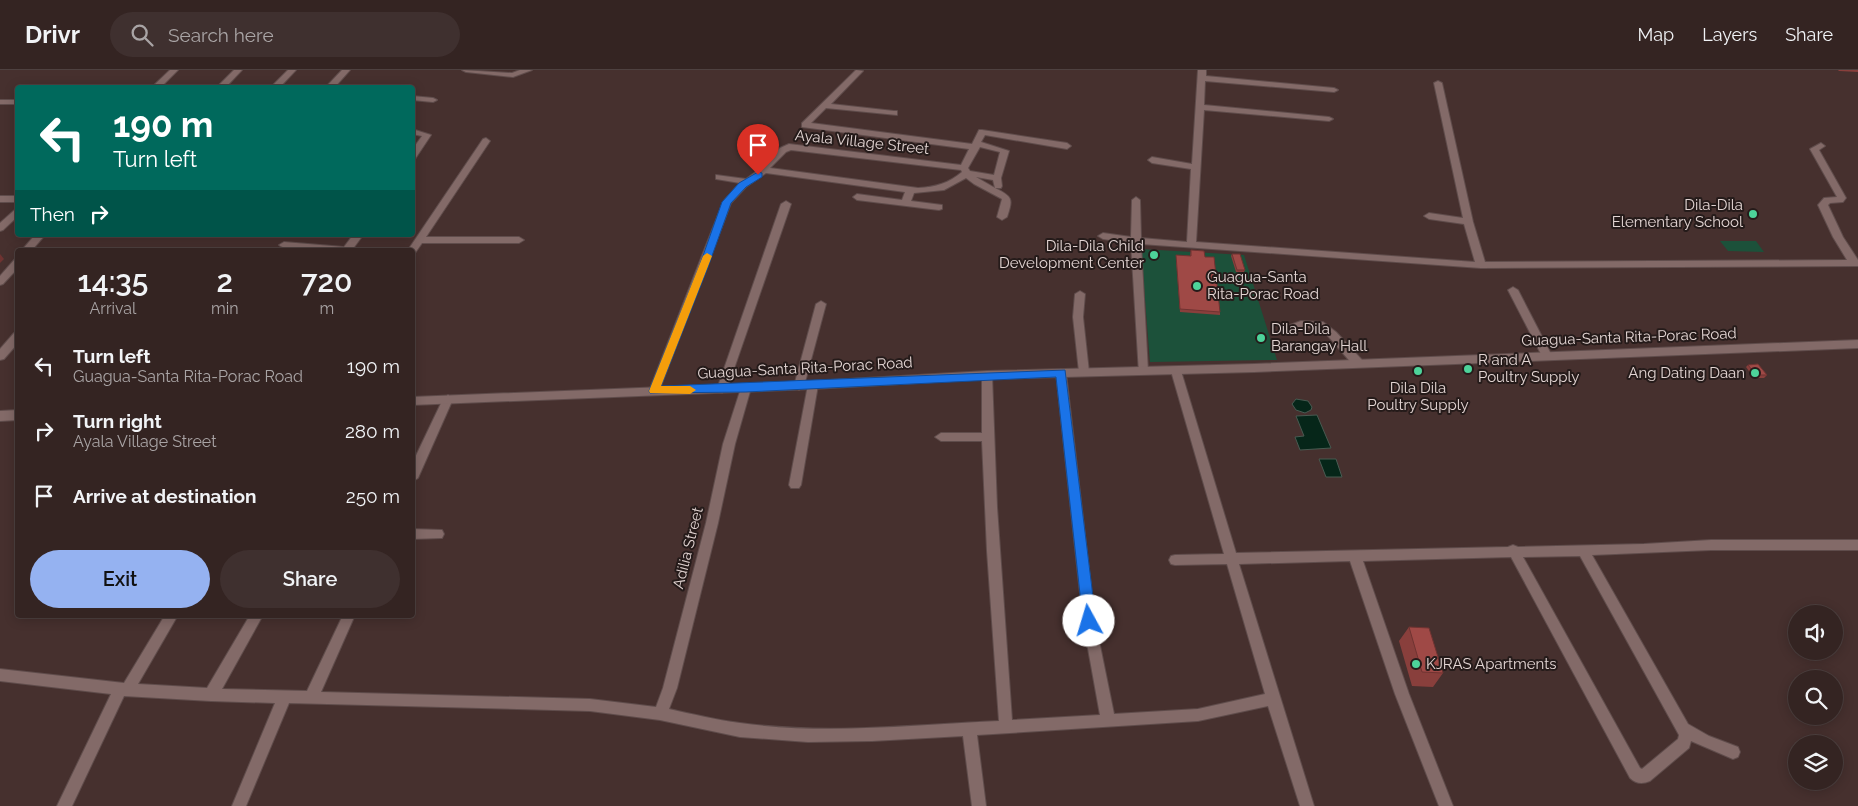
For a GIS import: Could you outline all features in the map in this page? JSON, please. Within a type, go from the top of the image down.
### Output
[{"type":"main road","name":"Guagua-Santa Rita-Porac Road","points":[[415,401],[799,386],[987,375],[1176,371],[1858,344]]},
{"type":"main road","points":[[0,416],[15,415]]},
{"type":"street","points":[[158,85],[174,70]]},
{"type":"street","points":[[223,85],[238,70]]},
{"type":"street","points":[[277,85],[292,70]]},
{"type":"street","points":[[332,85],[346,70]]},
{"type":"street","points":[[466,70],[513,75],[528,70]]},
{"type":"street","points":[[859,71],[805,125],[976,145],[1005,151],[997,178],[998,192]]},
{"type":"street","points":[[1191,246],[1202,74],[1334,90]]},
{"type":"street","points":[[1438,83],[1468,222],[1481,265]]},
{"type":"street","points":[[415,98],[433,100]]},
{"type":"street","points":[[0,102],[15,102]]},
{"type":"street","points":[[826,106],[894,113]]},
{"type":"street","points":[[1200,107],[1329,118]]},
{"type":"street","points":[[945,187],[956,181],[965,171],[982,132],[1067,146]]},
{"type":"street","points":[[415,133],[427,135],[415,153]]},
{"type":"street","points":[[414,248],[486,141]]},
{"type":"street","name":"Ayala Village Street","points":[[654,391],[704,267],[727,202],[747,182],[764,170],[783,150],[794,146],[965,171],[997,178]]},
{"type":"street","points":[[1822,146],[1815,147],[1816,153],[1842,198],[1840,200],[1827,200],[1823,205],[1838,237],[1856,263]]},
{"type":"street","points":[[1152,160],[1196,167]]},
{"type":"street","points":[[764,170],[910,190],[931,191],[945,187],[978,184]]},
{"type":"street","points":[[965,171],[978,184],[998,192],[1007,200],[1002,217]]},
{"type":"street","points":[[719,177],[747,182]]},
{"type":"street","points":[[906,203],[910,190]]},
{"type":"street","points":[[857,197],[939,207]]},
{"type":"street","points":[[0,199],[15,199]]},
{"type":"street","points":[[1136,200],[1136,240],[1143,371]]},
{"type":"street","points":[[722,389],[786,204]]},
{"type":"street","points":[[2,226],[15,213]]},
{"type":"street","points":[[1429,216],[1468,222]]},
{"type":"street","points":[[2,226],[15,227]]},
{"type":"street","points":[[1103,236],[1191,246],[1481,265],[1856,263]]},
{"type":"street","points":[[29,248],[38,237]]},
{"type":"street","points":[[285,247],[294,237]]},
{"type":"street","points":[[348,248],[357,237]]},
{"type":"street","points":[[420,240],[519,240]]},
{"type":"street","points":[[285,247],[304,248]]},
{"type":"street","points":[[0,282],[15,264]]},
{"type":"street","points":[[1513,290],[1547,356]]},
{"type":"street","points":[[1080,294],[1078,317],[1084,372]]},
{"type":"street","points":[[799,386],[821,304]]},
{"type":"street","points":[[1294,327],[1301,324],[1319,324],[1332,334],[1358,363]]},
{"type":"street","points":[[0,356],[15,339]]},
{"type":"street","points":[[1176,371],[1230,558],[1307,806]]},
{"type":"street","points":[[1061,373],[1089,621],[1108,722]]},
{"type":"street","points":[[987,375],[987,437],[993,562],[1006,727]]},
{"type":"street","points":[[795,485],[813,385]]},
{"type":"street","name":"Adilia Street","points":[[660,714],[670,688],[712,523],[729,444],[746,388]]},
{"type":"street","points":[[415,471],[448,399]]},
{"type":"street","points":[[941,437],[987,437]]},
{"type":"street","points":[[415,534],[438,534]]},
{"type":"street","points":[[1175,560],[1711,545],[1858,545]]},
{"type":"street","points":[[1513,550],[1638,776],[1648,775],[1684,743],[1686,739],[1684,729],[1583,550]]},
{"type":"street","points":[[1355,556],[1402,694],[1446,806]]},
{"type":"street","points":[[64,806],[124,689],[170,618]]},
{"type":"street","points":[[211,695],[255,618]]},
{"type":"street","points":[[311,698],[348,618]]},
{"type":"street","points":[[0,676],[124,689],[211,695],[590,705],[660,714],[740,730],[780,734],[872,734],[1108,722],[1198,714],[1273,699]]},
{"type":"street","points":[[239,806],[284,698]]},
{"type":"street","points":[[969,729],[979,806]]},
{"type":"street","points":[[1684,729],[1704,741],[1733,752]]},
{"type":"shaded area","points":[[1720,241],[1756,241],[1764,252],[1728,251]]},
{"type":"shaded area","points":[[1141,249],[1244,255],[1277,360],[1150,362]]},
{"type":"shaded area","points":[[1296,399],[1308,401],[1312,407],[1311,410],[1305,413],[1296,410],[1292,404]]},
{"type":"shaded area","points":[[1317,415],[1331,448],[1300,450],[1295,437],[1304,436],[1296,416]]},
{"type":"shaded area","points":[[1319,459],[1336,459],[1342,477],[1326,477]]},
{"type":"building","name":"Guagua-Santa Rita-Porac Road","points":[[1191,250],[1204,251],[1205,257],[1214,257],[1220,312],[1180,309],[1176,255],[1191,256]]},
{"type":"building","points":[[1232,254],[1240,254],[1245,270],[1237,270]]},
{"type":"building","points":[[1758,364],[1767,375],[1756,375],[1748,365]]},
{"type":"building","points":[[1409,627],[1429,628],[1443,673],[1422,672]]},
{"type":"slow traffic","points":[[690,390],[654,391],[707,256]]},
{"type":"place","name":"Dila-Dila Elementary School","points":[[1753,214]]},
{"type":"place","name":"Dila-Dila Child Development Center","points":[[1154,255]]},
{"type":"place","name":"Guagua-Santa Rita-Porac Road","points":[[1197,286]]},
{"type":"place","name":"Dila-Dila Barangay Hall","points":[[1261,338]]},
{"type":"place","name":"R and A Poultry Supply","points":[[1468,369]]},
{"type":"place","name":"Dila Dila Poultry Supply","points":[[1418,371]]},
{"type":"place","name":"Ang Dating Daan","points":[[1755,373]]},
{"type":"place","name":"KJRAS Apartments","points":[[1416,664]]},
{"type":"route","points":[[758,175],[743,185],[727,202],[704,267],[654,391],[1061,373],[1089,621]]}]
